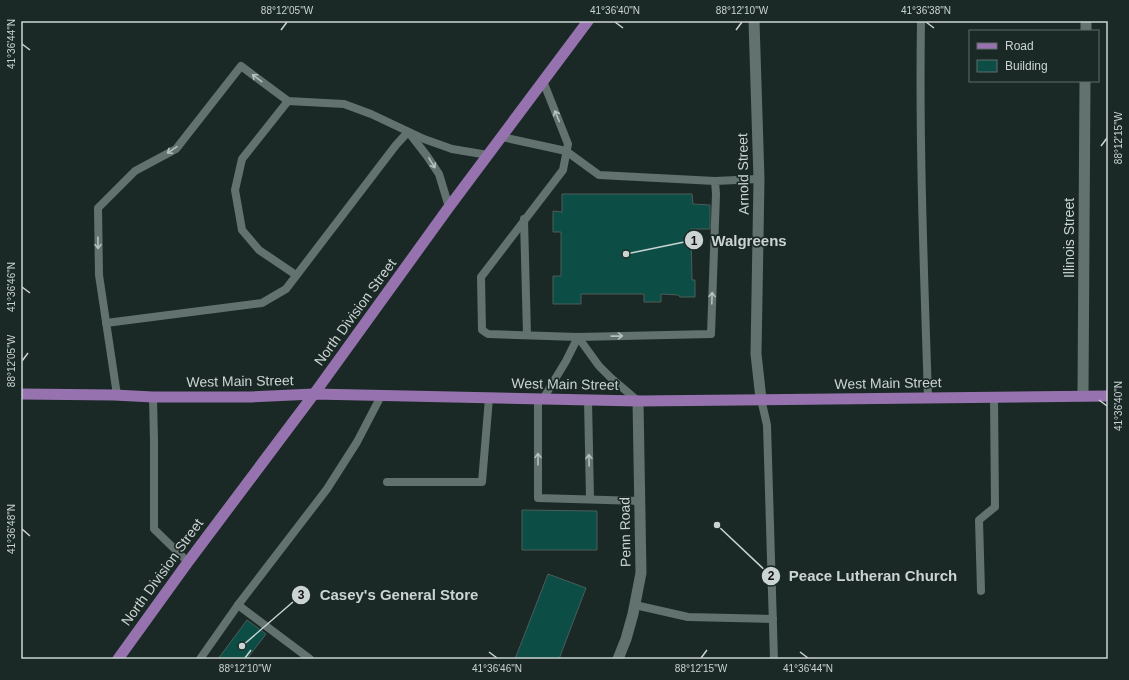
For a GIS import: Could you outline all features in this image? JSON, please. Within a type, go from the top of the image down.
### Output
[{"type":"main road","name":"North Division Street","points":[[118,659],[188,562],[314,394],[449,207],[588,21]]},
{"type":"main road","name":"West Main Street","points":[[21,394],[153,397],[251,397],[314,394],[638,401],[1083,395],[1108,396]]},
{"type":"street","name":"Arnold Street","points":[[754,21],[759,179],[756,354],[761,399]]},
{"type":"street","name":"Illinois Street","points":[[1083,395],[1085,82]]},
{"type":"street","name":"Penn Road","points":[[618,659],[626,639],[635,605],[641,573],[638,401]]},
{"type":"lane","points":[[921,21],[920,90],[922,218],[928,397]]},
{"type":"lane","points":[[116,395],[99,275],[98,208],[135,171],[176,149],[241,66],[288,101],[344,104],[371,114],[424,139],[452,149],[488,155]]},
{"type":"lane","points":[[543,81],[568,144],[563,170],[480,277],[482,330],[488,334],[578,337],[711,334],[716,194],[714,181]]},
{"type":"lane","points":[[288,101],[242,159],[235,190],[242,230],[259,250],[296,275]]},
{"type":"lane","points":[[408,132],[428,156],[438,174],[449,207]]},
{"type":"lane","points":[[106,323],[262,303],[286,289],[396,144],[408,132]]},
{"type":"lane","points":[[502,137],[566,151],[599,175],[714,181],[759,179]]},
{"type":"lane","points":[[524,219],[527,335]]},
{"type":"lane","points":[[578,337],[566,361],[540,399],[538,498],[640,501]]},
{"type":"lane","points":[[578,337],[599,366],[638,401]]},
{"type":"lane","points":[[200,659],[238,605],[327,489],[357,442],[381,396]]},
{"type":"lane","points":[[981,591],[978,520],[995,507],[994,396]]},
{"type":"lane","points":[[153,397],[154,529],[188,562]]},
{"type":"lane","points":[[387,482],[482,482],[489,398]]},
{"type":"lane","points":[[761,399],[767,425],[774,659]]},
{"type":"lane","points":[[588,400],[590,499]]},
{"type":"lane","points":[[238,605],[310,659]]},
{"type":"lane","points":[[635,605],[688,617],[773,619]]},
{"type":"building","points":[[562,194],[692,194],[693,204],[710,205],[710,229],[691,229],[692,280],[695,280],[695,297],[680,297],[678,295],[661,294],[661,302],[644,302],[644,294],[581,294],[581,304],[553,304],[553,276],[561,276],[561,232],[553,232],[553,211],[562,212]]},
{"type":"building","points":[[522,510],[597,511],[597,550],[522,550]]},
{"type":"building","points":[[548,574],[586,588],[559,659],[515,659]]},
{"type":"building","points":[[247,620],[266,634],[247,659],[218,659]]},
{"type":"place","name":"Walgreens","points":[[626,254]]},
{"type":"place","name":"Peace Lutheran Church","points":[[717,525]]},
{"type":"place","name":"Casey's General Store","points":[[242,646]]}]
